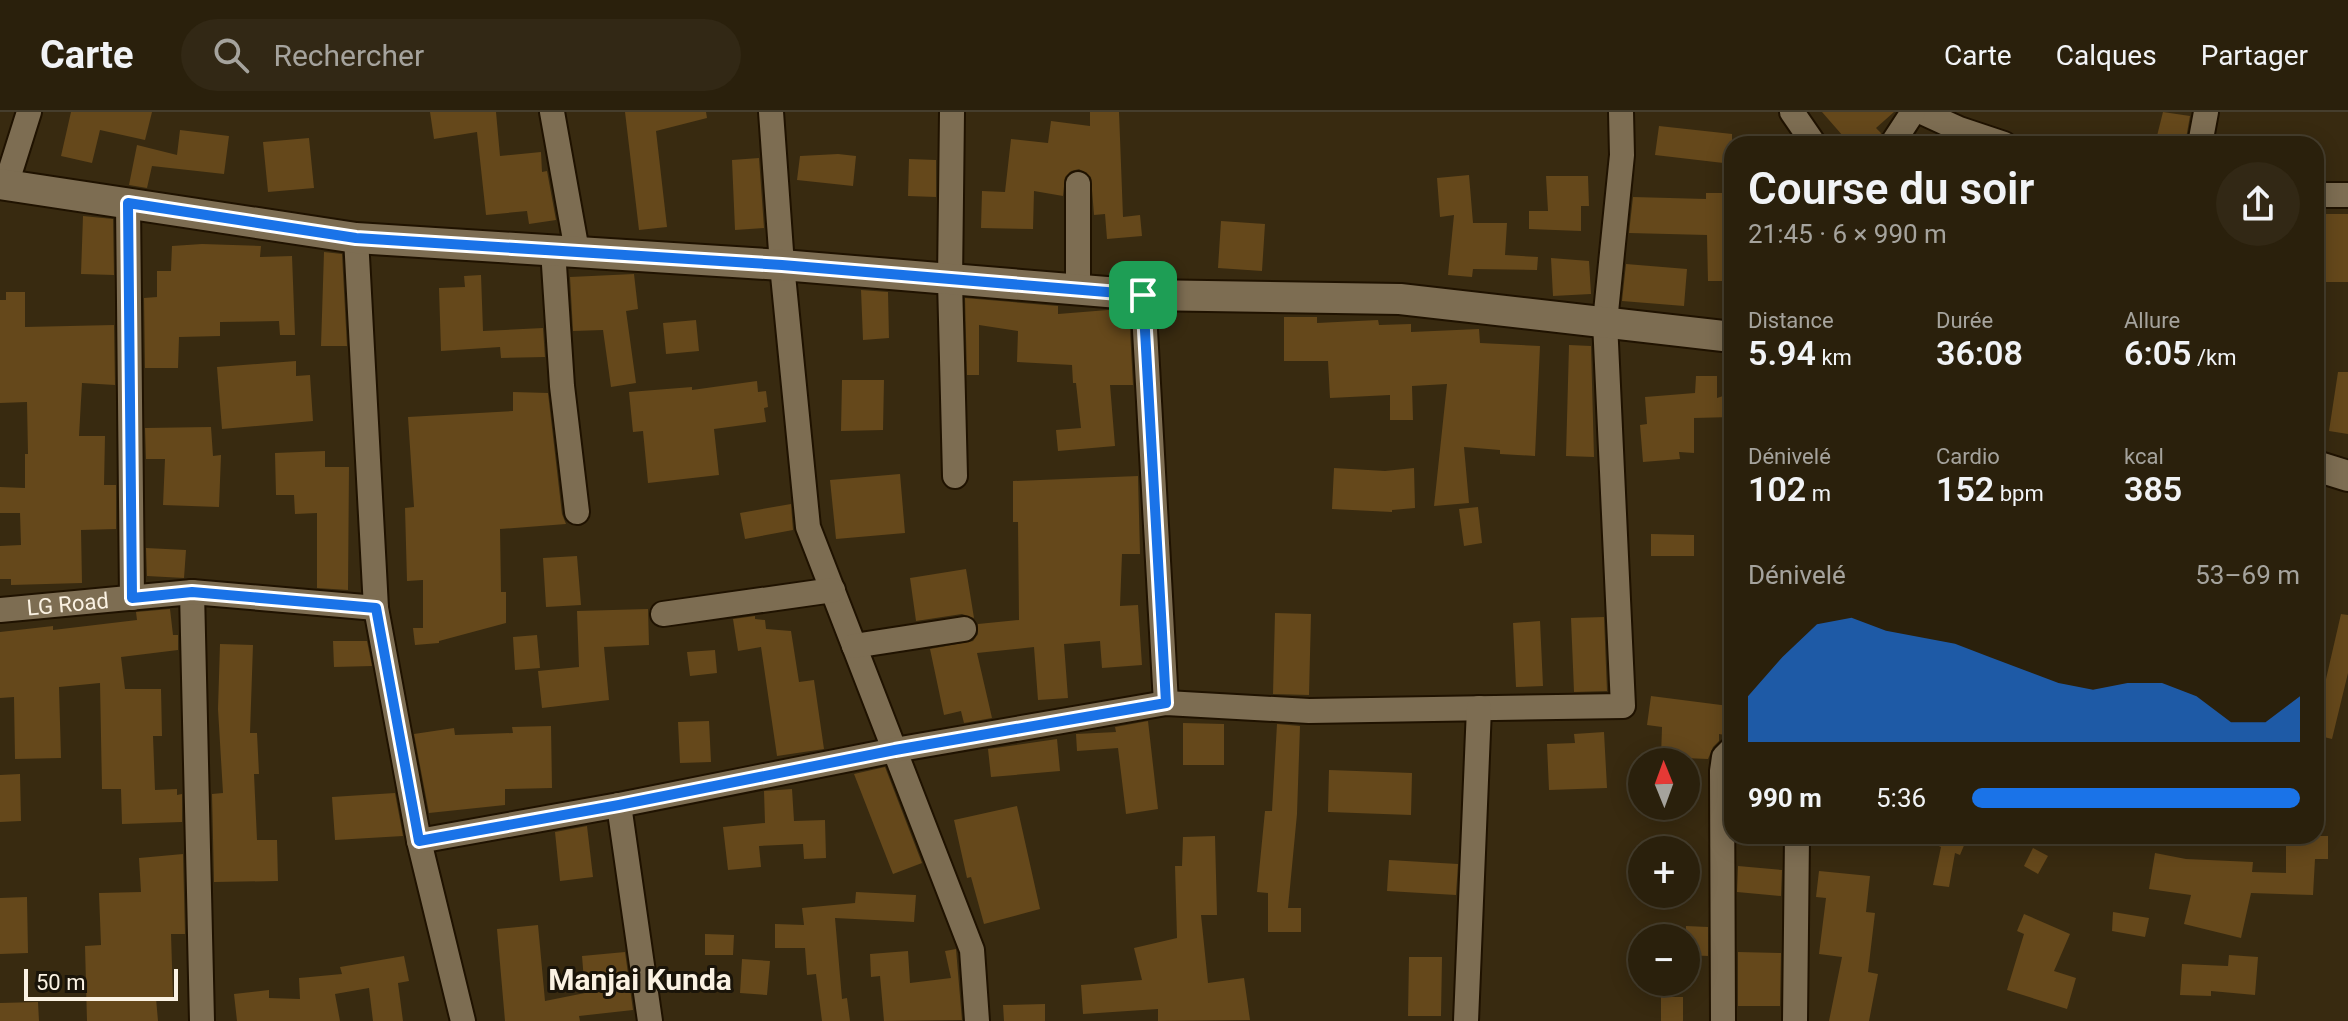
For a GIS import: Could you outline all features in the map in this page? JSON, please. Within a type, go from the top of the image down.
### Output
[{"type":"street","points":[[29,112],[3,184],[356,238],[782,265],[1143,295],[1400,299],[1724,336]]},
{"type":"street","points":[[552,112],[565,251],[562,386],[577,512]]},
{"type":"street","points":[[771,112],[782,265],[808,527],[972,950],[977,1021]]},
{"type":"street","points":[[952,112],[950,281],[955,476]]},
{"type":"street","points":[[419,841],[895,750],[1166,703],[1309,711],[1623,706],[1605,322],[1622,155],[1621,112]]},
{"type":"street","points":[[1792,112],[1808,136]]},
{"type":"street","points":[[1897,136],[1913,112]]},
{"type":"street","points":[[1922,112],[1980,136]]},
{"type":"street","points":[[2202,136],[2206,112]]},
{"type":"street","points":[[1078,184],[1078,290]]},
{"type":"street","points":[[2324,195],[2348,195]]},
{"type":"street","points":[[128,203],[132,598]]},
{"type":"street","points":[[356,238],[376,608],[419,841],[463,1021]]},
{"type":"street","points":[[1143,295],[1166,703]]},
{"type":"street","points":[[2324,468],[2348,476]]},
{"type":"street","points":[[663,614],[833,590]]},
{"type":"street","points":[[192,592],[202,1021]]},
{"type":"street","name":"LG Road","points":[[0,610],[192,592],[376,608]]},
{"type":"street","points":[[854,646],[964,629]]},
{"type":"street","points":[[1466,1021],[1479,708]]},
{"type":"street","points":[[1723,1021],[1724,757]]},
{"type":"street","points":[[619,805],[650,1021]]},
{"type":"street","points":[[1795,1021],[1797,844]]},
{"type":"building","points":[[71,112],[152,112],[145,140],[100,130],[92,163],[61,156]]},
{"type":"building","points":[[430,112],[496,112],[500,156],[541,152],[542,172],[547,171],[556,220],[529,224],[527,211],[486,215],[477,132],[434,139]]},
{"type":"building","points":[[625,112],[706,112],[707,118],[656,131],[667,227],[639,230]]},
{"type":"building","points":[[1090,112],[1119,112],[1123,217],[1140,215],[1142,236],[1107,239],[1105,214],[1094,215],[1091,177],[1079,169],[1065,177],[1063,196],[1034,191],[1033,229],[981,228],[982,191],[1005,192],[1011,139],[1048,143],[1051,121],[1090,126]]},
{"type":"building","points":[[1822,112],[1894,112],[1876,128],[1880,136],[1843,136]]},
{"type":"building","points":[[2163,112],[2190,116],[2186,136],[2157,136]]},
{"type":"building","points":[[1659,126],[1732,134],[1724,136],[1724,163],[1655,155]]},
{"type":"building","points":[[180,130],[229,136],[224,174],[152,166],[147,188],[129,185],[137,145],[177,155]]},
{"type":"building","points":[[309,138],[314,188],[268,192],[263,142]]},
{"type":"building","points":[[800,156],[856,156],[853,186],[797,180]]},
{"type":"building","points":[[759,158],[764,228],[735,230],[732,160]]},
{"type":"building","points":[[909,159],[936,160],[936,197],[908,196]]},
{"type":"building","points":[[1469,175],[1473,223],[1507,223],[1505,255],[1538,257],[1537,270],[1473,269],[1472,277],[1448,275],[1454,215],[1440,217],[1437,178]]},
{"type":"building","points":[[1546,176],[1588,176],[1589,206],[1581,206],[1581,231],[1529,229],[1529,211],[1548,211]]},
{"type":"building","points":[[1706,193],[1724,193],[1724,281],[1708,281],[1707,235],[1629,233],[1633,197],[1706,199]]},
{"type":"building","points":[[2324,214],[2348,214],[2348,282],[2324,282]]},
{"type":"building","points":[[83,216],[113,219],[114,275],[81,274]]},
{"type":"building","points":[[1221,221],[1265,224],[1262,271],[1218,268]]},
{"type":"building","points":[[172,246],[261,246],[260,257],[292,256],[295,335],[280,335],[279,321],[220,322],[220,336],[179,337],[178,368],[145,368],[144,298],[157,297],[157,271],[171,271]]},
{"type":"building","points":[[324,252],[342,254],[347,346],[321,346]]},
{"type":"building","points":[[1551,258],[1589,261],[1591,294],[1553,296]]},
{"type":"building","points":[[1626,264],[1687,269],[1684,306],[1622,301]]},
{"type":"building","points":[[634,274],[638,309],[626,311],[636,383],[611,387],[603,330],[573,331],[570,277]]},
{"type":"building","points":[[481,275],[483,331],[543,328],[545,357],[501,358],[500,347],[441,351],[439,288],[465,287],[464,276]]},
{"type":"building","points":[[861,290],[888,292],[889,338],[863,340]]},
{"type":"building","points":[[6,292],[25,292],[25,327],[114,325],[115,385],[82,383],[79,436],[105,436],[104,485],[116,485],[116,529],[81,530],[82,583],[11,585],[11,579],[0,579],[0,546],[21,545],[20,513],[0,513],[0,487],[25,488],[25,454],[28,454],[27,402],[0,403],[0,300],[6,300]]},
{"type":"building","points":[[965,298],[1058,306],[1058,314],[1108,310],[1129,312],[1133,385],[1110,385],[1115,446],[1058,451],[1056,430],[1081,428],[1072,365],[1017,362],[1018,331],[979,325],[979,375],[967,375]]},
{"type":"building","points":[[1284,317],[1317,317],[1317,323],[1378,320],[1379,325],[1411,324],[1411,332],[1479,329],[1480,343],[1540,346],[1535,456],[1500,454],[1500,450],[1464,447],[1469,503],[1434,506],[1447,384],[1412,386],[1413,420],[1390,420],[1390,395],[1330,398],[1328,361],[1284,361]]},
{"type":"building","points":[[696,320],[699,351],[666,354],[663,323]]},
{"type":"building","points":[[1569,345],[1591,346],[1594,457],[1566,456]]},
{"type":"building","points":[[296,361],[296,376],[310,375],[313,421],[222,429],[217,367]]},
{"type":"building","points":[[2338,372],[2348,372],[2348,434],[2329,431]]},
{"type":"building","points":[[1696,376],[1717,376],[1717,398],[1724,396],[1724,417],[1694,418],[1694,453],[1679,452],[1680,459],[1643,462],[1640,425],[1647,424],[1645,397],[1695,393]]},
{"type":"building","points":[[842,380],[884,380],[883,430],[841,431]]},
{"type":"building","points":[[757,381],[758,392],[766,391],[766,422],[714,429],[719,475],[648,483],[643,431],[633,432],[629,392],[692,387],[692,390]]},
{"type":"building","points":[[513,392],[548,393],[562,514],[566,524],[500,529],[501,592],[506,592],[506,623],[439,643],[415,645],[413,628],[423,628],[423,580],[407,581],[405,508],[414,507],[408,417],[513,411]]},
{"type":"building","points":[[211,427],[213,456],[221,455],[219,507],[163,505],[165,459],[146,459],[145,428]]},
{"type":"building","points":[[325,451],[325,467],[349,467],[348,590],[317,588],[317,513],[295,514],[294,495],[276,495],[275,453]]},
{"type":"building","points":[[1334,468],[1385,471],[1414,468],[1415,508],[1392,512],[1332,509]]},
{"type":"building","points":[[900,474],[905,533],[836,539],[830,480]]},
{"type":"building","points":[[1138,476],[1140,554],[1122,554],[1120,606],[1138,605],[1142,665],[1102,668],[1100,641],[1064,644],[1068,698],[1038,700],[1034,647],[977,653],[992,718],[964,723],[961,711],[944,715],[930,649],[973,641],[978,634],[978,624],[1019,620],[1018,522],[1013,522],[1013,481]]},
{"type":"building","points":[[791,504],[793,530],[745,539],[740,513]]},
{"type":"building","points":[[1478,507],[1482,543],[1464,546],[1459,509]]},
{"type":"building","points":[[1651,534],[1694,535],[1694,556],[1651,556]]},
{"type":"building","points":[[146,548],[186,550],[184,578],[147,576]]},
{"type":"building","points":[[577,556],[581,605],[546,607],[543,558]]},
{"type":"building","points":[[966,569],[974,618],[962,614],[916,621],[910,578]]},
{"type":"building","points":[[170,609],[173,635],[178,635],[178,650],[121,657],[125,689],[161,689],[162,736],[153,736],[155,790],[177,789],[177,795],[182,794],[182,822],[122,824],[121,789],[102,789],[100,683],[59,687],[61,758],[15,759],[14,697],[0,698],[0,632],[53,626],[53,630],[137,620],[136,612]]},
{"type":"building","points":[[648,609],[649,645],[604,647],[609,700],[542,708],[538,671],[579,667],[577,611]]},
{"type":"building","points":[[1275,613],[1311,614],[1309,695],[1273,694]]},
{"type":"building","points":[[2341,614],[2348,615],[2348,673],[2332,739],[2324,737],[2326,679]]},
{"type":"building","points":[[755,616],[755,619],[765,620],[766,629],[791,631],[799,682],[814,680],[824,749],[777,756],[761,647],[738,651],[733,619]]},
{"type":"building","points":[[1604,617],[1607,691],[1574,692],[1571,618]]},
{"type":"building","points":[[1540,621],[1543,686],[1516,687],[1513,623]]},
{"type":"building","points":[[537,635],[540,668],[515,670],[513,637]]},
{"type":"building","points":[[333,641],[367,641],[372,666],[334,667]]},
{"type":"building","points":[[220,644],[253,645],[250,733],[257,733],[259,774],[254,774],[257,840],[277,840],[278,881],[214,882],[212,794],[223,793],[218,709]]},
{"type":"building","points":[[715,650],[717,673],[690,676],[687,652]]},
{"type":"building","points":[[1651,696],[1724,705],[1724,735],[1719,734],[1719,741],[1708,759],[1700,759],[1700,748],[1661,748],[1662,727],[1647,725]]},
{"type":"building","points":[[709,721],[711,762],[680,763],[678,722]]},
{"type":"building","points":[[1148,721],[1158,809],[1126,814],[1118,748],[1077,751],[1076,734],[1116,732],[1115,727]]},
{"type":"building","points":[[1183,723],[1224,724],[1224,765],[1183,765]]},
{"type":"building","points":[[1277,724],[1300,726],[1297,814],[1288,908],[1301,908],[1301,932],[1268,932],[1268,893],[1257,892],[1265,811],[1272,811]]},
{"type":"building","points":[[551,726],[552,788],[505,789],[505,805],[429,813],[414,734],[454,728],[455,735],[513,733],[512,727]]},
{"type":"building","points":[[1604,732],[1607,788],[1549,790],[1547,744],[1575,743],[1574,734]]},
{"type":"building","points":[[1057,739],[1060,771],[991,777],[988,749]]},
{"type":"building","points":[[885,767],[922,863],[893,874],[854,774]]},
{"type":"building","points":[[1329,770],[1412,773],[1411,815],[1328,812]]},
{"type":"building","points":[[20,774],[21,821],[0,822],[0,775]]},
{"type":"building","points":[[792,789],[794,821],[825,820],[826,858],[804,859],[803,844],[759,846],[761,867],[728,870],[723,827],[765,823],[764,791]]},
{"type":"building","points":[[395,793],[403,836],[335,840],[332,797]]},
{"type":"building","points":[[1017,806],[1040,909],[984,924],[971,877],[967,878],[954,820]]},
{"type":"building","points":[[587,826],[593,877],[560,881],[555,832]]},
{"type":"building","points":[[1215,836],[1217,915],[1201,915],[1208,983],[1244,978],[1250,1020],[1158,1021],[1158,1009],[1083,1014],[1081,985],[1142,980],[1134,948],[1177,938],[1175,866],[1182,866],[1183,837]]},
{"type":"building","points":[[2324,836],[2328,836],[2328,859],[2315,859],[2313,895],[2251,893],[2241,938],[2184,924],[2191,895],[2149,889],[2155,853],[2186,859],[2253,862],[2252,872],[2286,873],[2286,844],[2324,844]]},
{"type":"building","points":[[1934,844],[1965,844],[1960,855],[1955,853],[1949,887],[1933,885],[1941,847]]},
{"type":"building","points":[[2033,848],[2048,856],[2038,874],[2024,866]]},
{"type":"building","points":[[183,854],[185,934],[171,934],[173,998],[156,998],[158,1021],[87,1021],[85,946],[101,945],[99,893],[141,892],[139,858]]},
{"type":"building","points":[[1389,860],[1458,864],[1456,895],[1387,891]]},
{"type":"building","points":[[1738,866],[1782,870],[1781,896],[1737,892]]},
{"type":"building","points":[[1819,871],[1870,876],[1866,912],[1875,913],[1868,972],[1878,974],[1869,1021],[1829,1021],[1842,957],[1819,954],[1826,898],[1816,897]]},
{"type":"building","points":[[856,892],[916,895],[914,922],[835,918],[842,999],[847,998],[850,1021],[822,1021],[816,974],[807,975],[805,948],[775,948],[775,924],[804,925],[802,908],[855,903]]},
{"type":"building","points":[[27,897],[28,953],[0,954],[0,898]]},
{"type":"building","points":[[2113,912],[2149,918],[2145,937],[2112,931]]},
{"type":"building","points":[[2024,914],[2070,934],[2054,971],[2076,978],[2067,1009],[2007,990],[2024,934],[2017,931]]},
{"type":"building","points":[[538,925],[545,1001],[585,993],[582,956],[625,952],[633,1010],[579,1016],[580,1021],[505,1021],[497,929]]},
{"type":"building","points":[[1700,927],[1708,927],[1708,956],[1700,956]]},
{"type":"building","points":[[705,934],[734,935],[733,955],[705,955]]},
{"type":"building","points":[[956,949],[962,1020],[884,1021],[880,976],[871,977],[870,954],[908,951],[910,983],[951,978],[945,951]]},
{"type":"building","points":[[1738,952],[1781,953],[1780,1006],[1738,1006]]},
{"type":"building","points":[[2229,955],[2258,957],[2255,995],[2211,991],[2211,996],[2180,995],[2182,964],[2228,966]]},
{"type":"building","points":[[404,956],[409,981],[398,983],[403,1021],[373,1021],[369,988],[335,994],[340,1021],[237,1021],[234,994],[269,990],[269,998],[300,999],[299,978],[342,974],[340,967]]},
{"type":"building","points":[[1409,957],[1442,957],[1441,1016],[1408,1016]]},
{"type":"building","points":[[742,959],[770,961],[767,995],[740,993]]},
{"type":"building","points":[[1661,997],[1683,997],[1683,1021],[1661,1021]]},
{"type":"building","points":[[38,1002],[39,1021],[0,1021],[0,1003]]},
{"type":"building","points":[[1045,1004],[1045,1021],[1004,1021],[1003,1005]]},
{"type":"district","name":"Manjai Kunda","points":[[640,980]]},
{"type":"route","points":[[128,203],[356,238],[782,265],[1143,295],[1166,703],[895,750],[419,841],[376,608],[192,592],[132,598],[128,203]]}]
